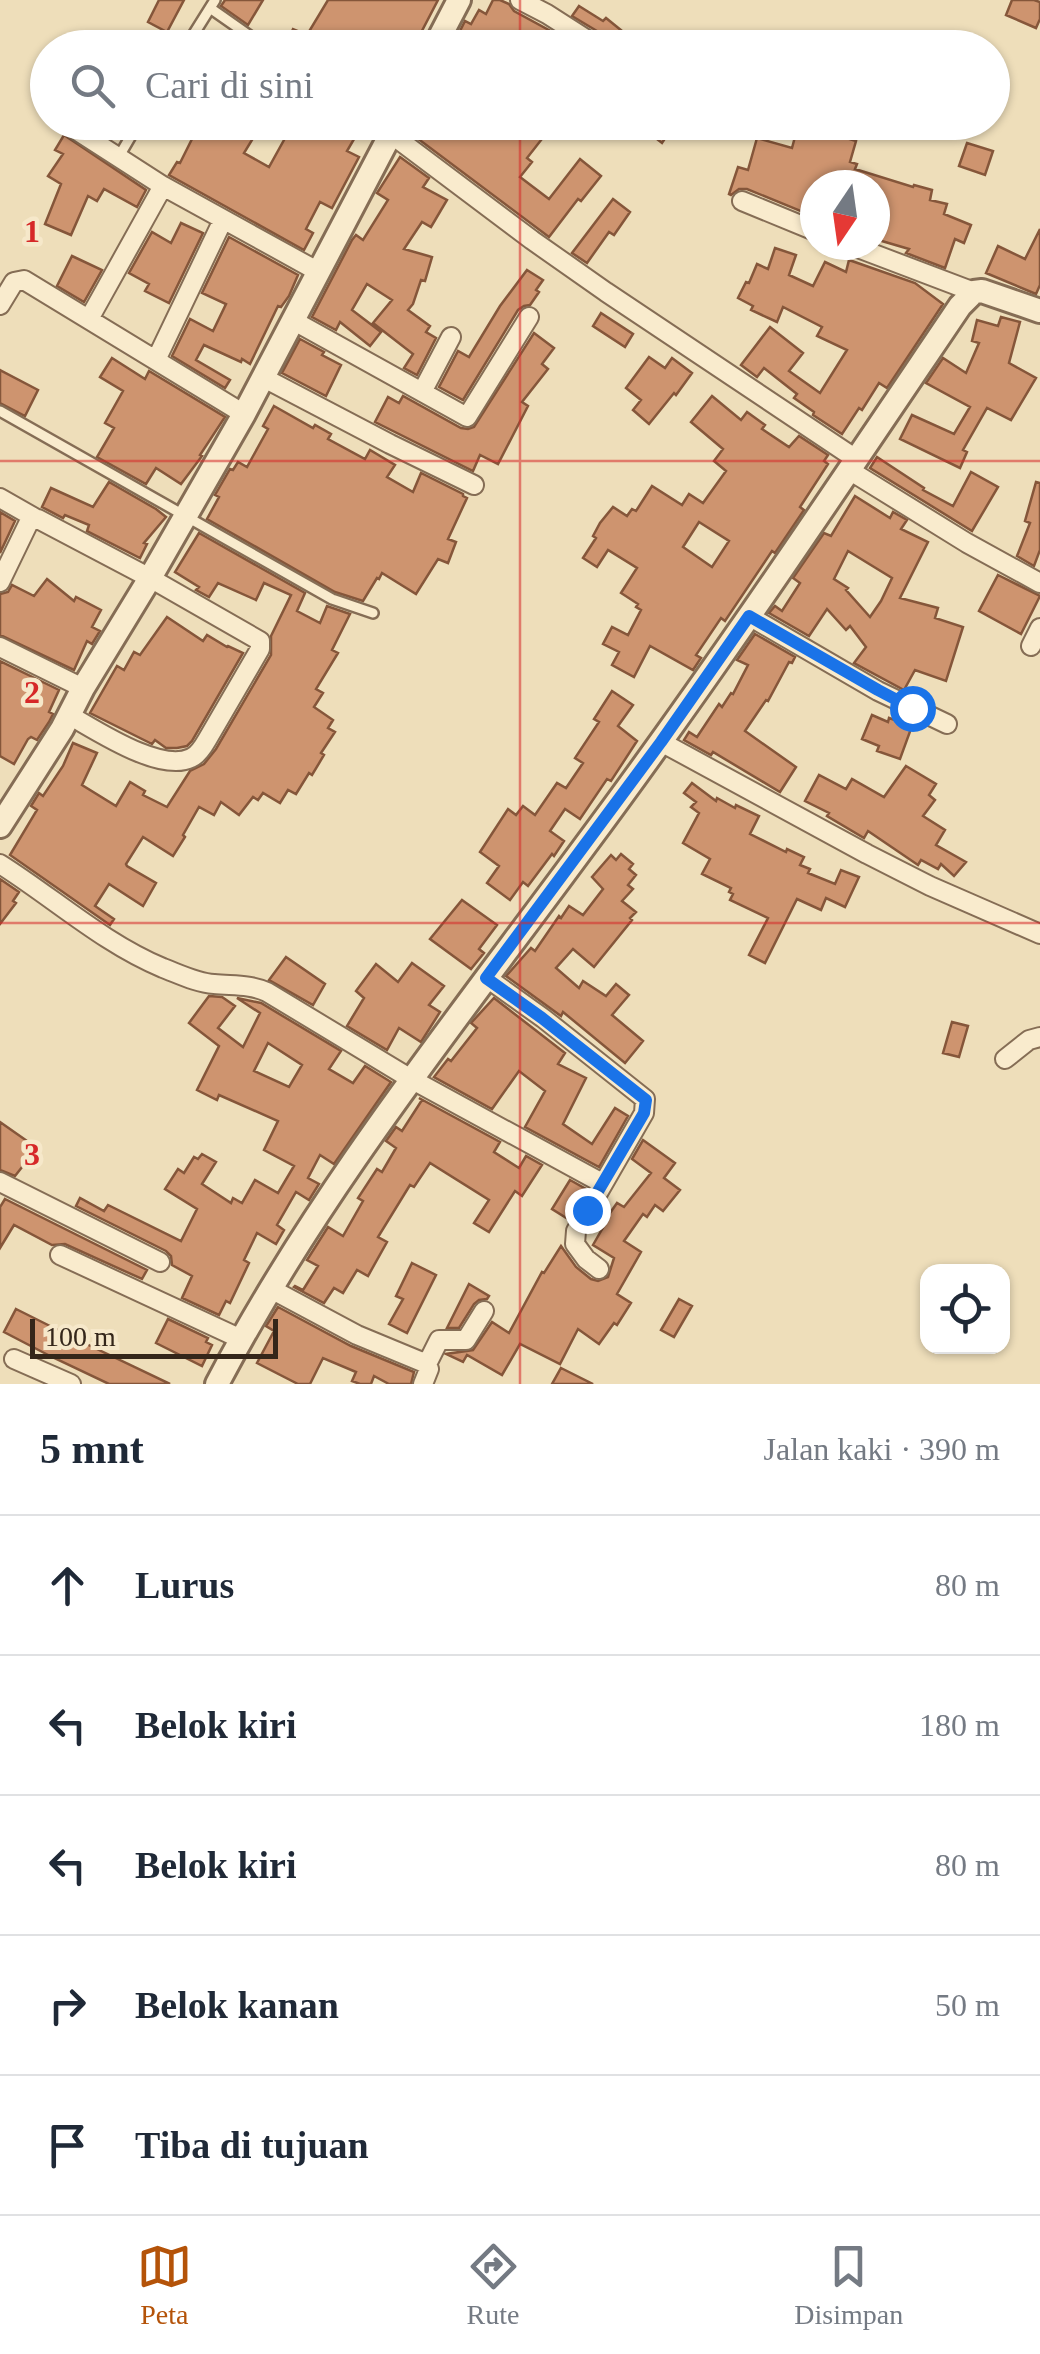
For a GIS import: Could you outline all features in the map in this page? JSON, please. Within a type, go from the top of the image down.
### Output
[{"type":"street","points":[[443,30],[458,0]]},
{"type":"street","points":[[520,0],[572,30]]},
{"type":"street","points":[[91,140],[163,186],[319,272]]},
{"type":"street","points":[[0,826],[150,578],[264,378],[380,140]]},
{"type":"street","points":[[405,140],[532,240],[606,292],[967,543],[1040,583]]},
{"type":"street","points":[[89,319],[163,186]]},
{"type":"street","points":[[742,201],[800,226]]},
{"type":"street","points":[[156,360],[224,220]]},
{"type":"street","points":[[890,260],[974,292],[992,294],[1040,311]]},
{"type":"street","points":[[0,304],[14,282],[24,280],[244,414]]},
{"type":"street","points":[[217,1384],[271,1289],[410,1079],[661,742],[960,306],[974,292]]},
{"type":"street","points":[[294,321],[466,416],[529,318]]},
{"type":"street","points":[[422,392],[451,337]]},
{"type":"street","points":[[264,378],[474,484]]},
{"type":"street","points":[[0,498],[150,578],[260,640],[262,645],[207,740],[189,759],[156,758],[69,715]]},
{"type":"street","points":[[0,582],[29,522],[35,518]]},
{"type":"street","points":[[749,616],[878,690],[947,724]]},
{"type":"street","points":[[1031,646],[1040,628]]},
{"type":"street","points":[[0,647],[83,688]]},
{"type":"street","points":[[661,742],[930,886],[1040,934]]},
{"type":"street","points":[[0,864],[76,920],[139,957],[202,982],[246,984],[267,992],[410,1079],[602,1183]]},
{"type":"street","points":[[486,978],[646,1100],[644,1113],[574,1237],[579,1250],[599,1269]]},
{"type":"street","points":[[1005,1059],[1029,1040],[1040,1037]]},
{"type":"street","points":[[0,1182],[160,1262]]},
{"type":"street","points":[[60,1255],[241,1339]]},
{"type":"street","points":[[271,1289],[357,1335],[427,1364]]},
{"type":"street","points":[[423,1384],[427,1364],[439,1340],[466,1340],[484,1311]]},
{"type":"street","points":[[14,1359],[71,1384]]},
{"type":"lane","points":[[196,30],[212,4],[244,30]]},
{"type":"lane","points":[[118,158],[128,140]]},
{"type":"lane","points":[[0,411],[332,600],[373,613]]},
{"type":"building","points":[[159,0],[184,0],[168,30],[148,22]]},
{"type":"building","points":[[225,0],[263,0],[248,25],[221,6]]},
{"type":"building","points":[[328,0],[438,0],[422,30],[310,30]]},
{"type":"building","points":[[493,0],[500,0],[549,30],[460,30],[465,21],[471,24],[479,10],[486,14]]},
{"type":"building","points":[[1012,0],[1040,2],[1036,28],[1006,15]]},
{"type":"building","points":[[579,6],[603,21],[606,18],[621,30],[595,30],[572,16]]},
{"type":"building","points":[[61,140],[71,140],[146,190],[137,207],[104,189],[97,201],[88,196],[71,235],[45,224],[61,184],[48,176],[63,154],[55,150]]},
{"type":"building","points":[[192,140],[252,140],[244,153],[269,167],[284,140],[353,140],[347,151],[359,157],[332,208],[320,202],[306,229],[313,233],[304,250],[169,175]]},
{"type":"building","points":[[420,140],[541,140],[527,158],[532,162],[520,177],[549,199],[580,159],[601,176],[549,237]]},
{"type":"building","points":[[756,140],[792,148],[794,140],[856,141],[850,162],[857,164],[858,170],[800,170],[800,211],[747,189],[729,194],[738,167],[748,170]]},
{"type":"building","points":[[967,143],[993,151],[985,175],[959,166]]},
{"type":"building","points":[[400,157],[429,178],[423,187],[447,200],[431,227],[422,222],[404,249],[432,257],[425,281],[421,280],[408,310],[430,326],[426,332],[436,338],[417,375],[404,368],[413,354],[373,323],[392,300],[367,284],[352,310],[381,332],[370,346],[340,322],[336,330],[312,317],[352,240],[356,235],[363,240],[388,200],[377,193]]},
{"type":"building","points":[[890,180],[932,190],[930,200],[947,204],[944,214],[971,225],[964,243],[955,239],[945,268],[906,253],[909,249],[890,243]]},
{"type":"building","points":[[613,199],[630,212],[614,235],[609,232],[587,263],[572,253]]},
{"type":"building","points":[[181,223],[203,233],[169,303],[145,291],[149,284],[129,273],[152,232],[171,243]]},
{"type":"building","points":[[1040,229],[1040,285],[1036,294],[986,273],[998,246],[1025,259]]},
{"type":"building","points":[[229,237],[298,275],[250,364],[204,345],[196,360],[230,380],[225,388],[172,356],[190,319],[213,331],[226,304],[202,293]]},
{"type":"building","points":[[775,248],[796,255],[789,275],[813,286],[825,262],[846,272],[849,260],[915,283],[943,304],[887,388],[879,383],[842,434],[813,415],[794,398],[797,394],[764,368],[757,377],[741,365],[770,327],[803,353],[789,371],[820,393],[847,350],[817,336],[822,327],[783,307],[777,322],[751,310],[753,306],[738,298],[757,264],[768,269]]},
{"type":"building","points":[[72,256],[102,270],[84,302],[57,286]]},
{"type":"building","points":[[527,270],[543,280],[536,290],[539,292],[530,305],[518,310],[463,400],[439,387],[458,351],[469,357]]},
{"type":"building","points":[[601,313],[633,334],[625,347],[593,326]]},
{"type":"building","points":[[1001,317],[1020,322],[1009,363],[1036,378],[1011,420],[987,408],[963,450],[967,452],[960,468],[900,439],[912,415],[954,434],[970,407],[926,383],[943,358],[966,373],[979,343],[972,341],[977,320],[998,326]]},
{"type":"building","points":[[534,333],[554,348],[542,364],[548,369],[522,402],[528,406],[498,464],[480,455],[473,471],[375,422],[388,397],[399,403],[403,396],[461,428],[474,427]]},
{"type":"building","points":[[300,339],[341,365],[326,396],[282,373]]},
{"type":"building","points":[[649,357],[665,368],[672,358],[692,373],[649,424],[633,410],[641,400],[626,388]]},
{"type":"building","points":[[112,358],[145,379],[149,371],[225,417],[181,484],[156,468],[146,484],[97,457],[114,428],[105,423],[123,391],[100,377]]},
{"type":"building","points":[[0,370],[38,390],[25,416],[0,403]]},
{"type":"building","points":[[712,396],[741,420],[747,412],[765,425],[762,429],[789,447],[799,436],[828,455],[824,461],[828,464],[775,553],[772,551],[725,621],[721,618],[696,655],[701,658],[693,670],[650,646],[634,677],[612,665],[619,652],[603,644],[612,627],[628,635],[641,610],[621,593],[637,568],[608,550],[597,567],[583,558],[600,523],[613,507],[627,516],[632,509],[636,511],[652,486],[682,505],[689,494],[703,503],[726,471],[714,461],[723,449],[691,422]],"holes":[[[699,522],[729,541],[712,567],[683,547]]]},
{"type":"building","points":[[274,406],[331,434],[328,439],[365,459],[370,450],[395,465],[387,477],[413,492],[421,473],[467,498],[448,539],[456,542],[448,563],[438,559],[416,594],[382,573],[363,601],[335,592],[207,519],[230,469],[238,462],[247,467],[268,429],[263,426]]},
{"type":"building","points":[[877,457],[953,506],[971,472],[998,487],[972,531],[870,468]]},
{"type":"building","points":[[109,482],[166,517],[144,543],[147,544],[140,558],[87,531],[89,525],[42,507],[51,488],[93,507]]},
{"type":"building","points":[[1036,482],[1040,483],[1040,550],[1034,566],[1017,556],[1030,523],[1025,521]]},
{"type":"building","points":[[855,496],[890,518],[893,512],[907,520],[901,529],[928,542],[900,598],[938,608],[935,618],[963,627],[946,681],[915,670],[904,690],[854,663],[866,647],[850,626],[846,630],[827,609],[809,636],[769,613],[775,606],[782,611],[800,583],[793,578],[824,533],[831,536]],"holes":[[[848,551],[892,578],[870,617],[848,588],[834,579]]]},
{"type":"building","points":[[0,512],[15,521],[0,553]]},
{"type":"building","points":[[199,533],[305,593],[297,611],[320,623],[327,606],[350,614],[332,650],[338,653],[316,689],[323,693],[314,707],[333,720],[328,728],[335,732],[312,775],[309,773],[296,794],[288,790],[280,803],[263,793],[258,800],[253,797],[239,815],[221,802],[214,815],[199,807],[173,856],[143,837],[126,864],[156,883],[143,906],[109,884],[95,906],[114,919],[110,925],[10,855],[37,810],[31,806],[39,793],[43,796],[63,766],[73,743],[97,753],[82,785],[116,806],[130,782],[145,791],[143,795],[167,807],[190,771],[204,764],[216,749],[271,655],[271,636],[291,595],[264,583],[256,600],[218,583],[209,597],[196,590],[199,587],[175,572]]},
{"type":"building","points":[[998,575],[1040,596],[1021,634],[979,611]]},
{"type":"building","points":[[47,579],[74,601],[76,597],[101,610],[92,627],[100,631],[92,644],[87,641],[74,670],[0,635],[0,594],[8,592],[12,585],[34,596]]},
{"type":"building","points":[[167,617],[203,641],[207,635],[243,653],[192,741],[177,748],[166,748],[155,740],[152,744],[90,713],[117,666],[124,670],[134,652],[140,655]]},
{"type":"building","points":[[755,634],[795,657],[745,731],[796,767],[780,792],[713,752],[711,755],[684,740],[689,732],[697,737],[719,704],[722,707],[733,694],[748,665],[737,660]]},
{"type":"building","points":[[0,661],[59,690],[49,722],[37,740],[28,739],[14,764],[0,756]]},
{"type":"building","points":[[612,691],[633,705],[618,726],[637,741],[580,819],[565,809],[550,831],[564,841],[528,886],[523,882],[510,900],[487,883],[499,866],[480,852],[508,809],[516,815],[523,806],[535,815],[557,783],[566,788],[583,763],[575,758],[599,722],[594,719]]},
{"type":"building","points":[[872,715],[912,726],[900,759],[877,751],[879,746],[862,739]]},
{"type":"building","points":[[906,766],[936,784],[929,795],[935,800],[923,816],[945,830],[936,845],[966,862],[954,876],[941,864],[938,869],[921,860],[918,865],[868,831],[864,838],[805,801],[819,775],[846,789],[852,779],[884,797]]},
{"type":"building","points":[[692,783],[716,801],[717,798],[759,816],[750,834],[804,857],[800,865],[810,869],[808,873],[835,884],[841,870],[859,877],[845,907],[826,898],[821,910],[797,899],[765,963],[749,955],[768,918],[730,900],[731,888],[702,874],[710,859],[683,843],[699,813],[691,807],[696,802],[684,793]]},
{"type":"building","points":[[621,854],[633,864],[629,869],[636,875],[628,885],[633,889],[622,901],[636,912],[632,920],[594,967],[573,949],[556,968],[579,988],[583,981],[606,996],[616,984],[629,995],[612,1015],[643,1041],[625,1063],[563,1012],[561,1016],[506,976],[531,948],[535,951],[569,906],[583,915],[603,889],[592,877],[611,855],[616,860]]},
{"type":"building","points":[[0,879],[19,892],[13,901],[16,903],[0,924]]},
{"type":"building","points":[[462,900],[497,925],[479,949],[484,953],[471,969],[430,939]]},
{"type":"building","points":[[286,957],[325,984],[313,1005],[269,980]]},
{"type":"building","points":[[412,963],[444,986],[429,1005],[440,1012],[421,1042],[399,1028],[387,1050],[347,1026],[364,998],[356,991],[376,964],[398,982]]},
{"type":"building","points":[[209,996],[222,997],[235,1006],[218,1028],[243,1047],[260,1013],[237,998],[261,1003],[341,1051],[329,1069],[353,1083],[365,1066],[391,1082],[334,1164],[320,1155],[308,1178],[319,1184],[309,1200],[296,1192],[277,1225],[284,1230],[276,1244],[257,1233],[244,1260],[249,1263],[230,1303],[226,1301],[219,1315],[182,1298],[192,1276],[172,1265],[166,1251],[76,1206],[80,1198],[104,1211],[108,1205],[181,1241],[197,1209],[165,1189],[178,1169],[184,1173],[194,1157],[198,1159],[202,1154],[216,1162],[202,1184],[231,1203],[233,1198],[242,1203],[255,1180],[278,1193],[294,1166],[264,1150],[278,1121],[219,1095],[217,1100],[197,1090],[219,1046],[189,1023]],"holes":[[[268,1043],[302,1065],[289,1087],[254,1071]]]},
{"type":"building","points":[[494,998],[565,1053],[558,1064],[586,1078],[563,1124],[592,1144],[615,1108],[628,1116],[599,1167],[525,1127],[545,1091],[519,1071],[492,1109],[434,1077],[477,1028],[471,1023]]},
{"type":"building","points":[[952,1022],[968,1026],[959,1057],[943,1053]]},
{"type":"building","points":[[419,1098],[500,1142],[494,1152],[519,1168],[526,1156],[542,1165],[522,1196],[515,1191],[489,1232],[474,1223],[489,1200],[430,1163],[414,1187],[410,1185],[378,1237],[387,1242],[368,1276],[357,1270],[343,1293],[334,1288],[324,1303],[294,1287],[303,1290],[318,1266],[307,1260],[328,1227],[343,1236],[363,1201],[358,1198],[377,1169],[382,1172],[396,1148],[386,1141],[396,1127],[402,1131],[422,1100]]},
{"type":"building","points":[[0,1122],[37,1148],[15,1176],[0,1170]]},
{"type":"building","points":[[643,1140],[675,1163],[664,1178],[680,1190],[663,1211],[655,1205],[647,1217],[643,1214],[624,1241],[641,1252],[617,1294],[631,1303],[617,1325],[614,1323],[599,1344],[578,1329],[560,1364],[520,1344],[502,1375],[467,1355],[463,1362],[446,1354],[473,1350],[492,1322],[509,1333],[561,1246],[576,1267],[591,1279],[608,1277],[614,1258],[593,1245],[617,1203],[624,1207],[651,1173],[632,1159]]},
{"type":"building","points":[[570,1180],[586,1189],[568,1219],[552,1209]]},
{"type":"building","points":[[5,1199],[147,1270],[142,1279],[65,1244],[52,1245],[14,1225],[0,1248],[0,1207]]},
{"type":"building","points":[[412,1263],[436,1275],[407,1333],[389,1324],[403,1299],[396,1296]]},
{"type":"building","points":[[469,1284],[489,1296],[474,1304],[459,1328],[447,1328]]},
{"type":"building","points":[[679,1299],[692,1306],[674,1337],[661,1330]]},
{"type":"building","points":[[278,1307],[351,1346],[414,1372],[411,1384],[389,1384],[374,1376],[371,1384],[360,1384],[352,1381],[356,1372],[323,1358],[310,1384],[298,1384],[257,1363],[274,1331],[266,1326]]},
{"type":"building","points":[[16,1309],[170,1384],[109,1384],[52,1357],[4,1332]]},
{"type":"building","points":[[168,1319],[208,1338],[206,1342],[212,1345],[202,1366],[156,1343]]},
{"type":"building","points":[[561,1368],[593,1384],[552,1384]]},
{"type":"route","points":[[587,1210],[644,1113],[646,1100],[486,978],[749,616],[912,708]]}]
